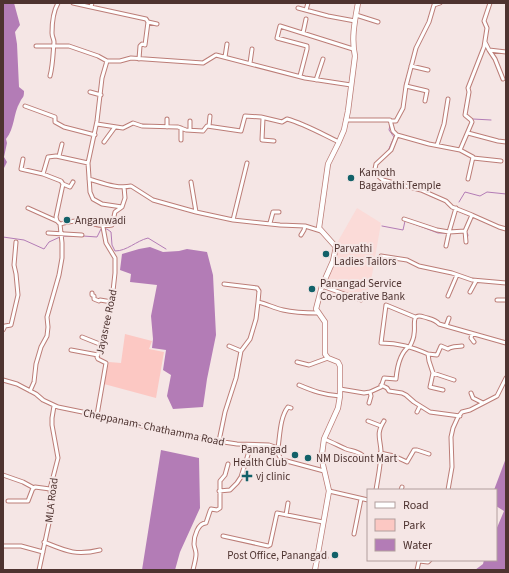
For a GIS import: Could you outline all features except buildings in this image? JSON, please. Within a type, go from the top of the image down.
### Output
[{"type":"main road","points":[[315,570],[329,491],[322,454],[324,439],[338,408],[340,396],[340,366],[338,362],[328,358],[325,354],[325,322],[316,308],[322,286],[333,261],[336,247],[319,228],[328,164],[344,130],[350,104],[355,56],[353,49],[355,21],[358,3]]},
{"type":"street","points":[[50,76],[53,64],[53,20],[55,8],[58,3]]},
{"type":"street","points":[[73,3],[92,5],[146,19],[148,22],[157,24]]},
{"type":"street","points":[[306,10],[308,3]]},
{"type":"street","points":[[440,3],[434,4],[429,22],[416,48],[402,108],[394,121],[393,131],[397,135],[437,146],[460,150],[472,155],[473,158],[501,161]]},
{"type":"street","points":[[460,150],[471,126],[472,120],[465,115],[469,92],[468,88],[485,42],[486,28],[484,21],[490,3]]},
{"type":"street","points":[[298,8],[355,21]]},
{"type":"street","points":[[114,16],[115,12]]},
{"type":"street","points":[[356,15],[378,22]]},
{"type":"street","points":[[303,33],[306,19]]},
{"type":"street","points":[[139,59],[140,46],[142,44],[145,45],[148,22]]},
{"type":"street","points":[[300,76],[307,46],[277,38],[280,26],[353,49]]},
{"type":"street","points":[[485,42],[495,59],[503,80]]},
{"type":"street","points":[[224,57],[227,44]]},
{"type":"street","points":[[36,46],[69,46],[98,56],[107,61],[120,61],[131,58],[203,63],[216,55],[316,80],[351,85]]},
{"type":"street","points":[[250,63],[252,49]]},
{"type":"street","points":[[489,50],[506,52]]},
{"type":"street","points":[[316,80],[323,59]]},
{"type":"street","points":[[107,61],[102,78],[95,136],[88,163],[90,192],[93,199],[102,204],[122,207]]},
{"type":"street","points":[[411,66],[428,70]]},
{"type":"street","points":[[406,86],[427,91],[425,101]]},
{"type":"street","points":[[90,92],[101,95]]},
{"type":"street","points":[[437,146],[444,124],[448,99]]},
{"type":"street","points":[[25,106],[55,117],[55,122],[64,127],[95,136]]},
{"type":"street","points":[[209,126],[210,116]]},
{"type":"street","points":[[97,124],[123,128],[132,123],[142,126],[178,127],[203,131],[207,126],[209,126],[240,131],[245,116],[282,122],[287,119],[304,125],[339,142]]},
{"type":"street","points":[[263,118],[262,140],[274,141]]},
{"type":"street","points":[[167,119],[167,127]]},
{"type":"street","points":[[346,120],[394,121]]},
{"type":"street","points":[[190,121],[190,130]]},
{"type":"street","points":[[104,142],[115,127]]},
{"type":"street","points":[[181,140],[182,128]]},
{"type":"street","points":[[468,133],[506,142]]},
{"type":"street","points":[[397,135],[391,150],[376,164],[374,169],[376,174],[382,180],[421,190],[499,228],[506,229]]},
{"type":"street","points":[[60,156],[62,144]]},
{"type":"street","points":[[43,174],[48,157],[60,156],[88,163]]},
{"type":"street","points":[[468,179],[473,158]]},
{"type":"street","points":[[19,174],[23,159]]},
{"type":"street","points":[[233,220],[247,163]]},
{"type":"street","points":[[21,169],[43,174],[61,181],[63,184],[70,187],[73,182]]},
{"type":"street","points":[[89,179],[124,188],[131,186],[153,200],[196,212],[233,220],[305,226],[321,231]]},
{"type":"street","points":[[191,182],[196,212]]},
{"type":"street","points":[[56,221],[63,184]]},
{"type":"street","points":[[28,208],[60,224],[75,221],[88,222],[103,228],[112,225],[115,212],[122,207],[124,188]]},
{"type":"street","points":[[446,246],[448,232],[456,208]]},
{"type":"street","points":[[270,223],[273,212],[279,212]]},
{"type":"street","points":[[466,242],[465,231],[472,215]]},
{"type":"street","points":[[404,219],[437,230],[448,232],[465,231]]},
{"type":"street","points":[[241,226],[242,220]]},
{"type":"street","points":[[30,391],[34,382],[40,347],[47,336],[47,317],[59,275],[62,258],[60,224]]},
{"type":"street","points":[[301,235],[305,226]]},
{"type":"street","name":"Jayasree Road","points":[[97,415],[106,363],[98,359],[98,355],[105,336],[112,302],[115,258],[106,243],[103,228]]},
{"type":"street","points":[[48,234],[61,236],[82,235]]},
{"type":"street","points":[[3,330],[5,326],[11,325],[18,295],[14,265],[16,242]]},
{"type":"street","points":[[381,256],[407,260],[437,271],[476,281],[506,283]]},
{"type":"street","points":[[448,296],[457,275]]},
{"type":"street","points":[[470,292],[476,281]]},
{"type":"street","points":[[219,441],[225,412],[236,378],[240,351],[250,339],[256,319],[259,290],[257,288],[224,284]]},
{"type":"street","points":[[322,286],[361,300]]},
{"type":"street","points":[[92,293],[94,299],[112,302]]},
{"type":"street","points":[[497,300],[506,300]]},
{"type":"street","points":[[258,302],[281,310],[319,313]]},
{"type":"street","points":[[462,346],[457,348],[452,346],[448,349],[441,346],[437,355],[428,354],[410,346],[396,343],[381,343],[386,305],[415,317],[420,315],[436,320],[439,324],[506,343]]},
{"type":"street","points":[[340,389],[370,392],[381,385],[384,378],[396,378],[400,360],[407,348],[410,346],[414,334],[415,317]]},
{"type":"street","points":[[446,326],[449,318]]},
{"type":"street","points":[[472,334],[471,338],[474,342]]},
{"type":"street","points":[[82,337],[102,345]]},
{"type":"street","points":[[229,346],[240,351]]},
{"type":"street","points":[[71,350],[98,355]]},
{"type":"street","points":[[428,354],[428,361],[433,373],[430,387],[443,390]]},
{"type":"street","points":[[298,362],[309,365],[328,358]]},
{"type":"street","points":[[433,373],[454,380]]},
{"type":"street","points":[[448,489],[452,467],[451,437],[453,428],[462,412],[470,410],[497,396],[506,378]]},
{"type":"street","name":"Cheppanam- Chathamma Road","points":[[3,380],[17,384],[54,406],[184,436],[251,445],[269,445],[278,448]]},
{"type":"street","points":[[299,385],[319,393],[340,396]]},
{"type":"street","points":[[381,385],[389,391],[406,395],[430,412],[460,416]]},
{"type":"street","points":[[369,403],[371,396],[370,392]]},
{"type":"street","points":[[472,392],[473,398],[483,403]]},
{"type":"street","name":"MLA Road","points":[[39,570],[49,523],[51,500],[50,489],[58,458],[52,424],[54,406]]},
{"type":"street","points":[[416,412],[420,406]]},
{"type":"street","points":[[291,408],[288,407],[284,414],[278,448],[280,458],[324,470]]},
{"type":"street","points":[[368,421],[381,426]]},
{"type":"street","points":[[376,489],[380,453],[378,437],[384,421]]},
{"type":"street","points":[[324,439],[339,444],[350,450],[359,452],[362,455]]},
{"type":"street","points":[[219,491],[230,490],[237,483],[241,477],[251,445]]},
{"type":"street","points":[[380,453],[394,456],[407,462],[414,450],[429,454]]},
{"type":"street","points":[[193,570],[196,554],[192,542],[200,525],[202,523],[206,523],[210,511],[220,508],[220,481],[225,475],[228,464]]},
{"type":"street","points":[[3,475],[23,482],[34,488],[50,489]]},
{"type":"street","points":[[8,501],[28,501],[34,488]]},
{"type":"street","points":[[329,491],[367,500]]},
{"type":"street","points":[[354,534],[361,498]]},
{"type":"street","points":[[286,515],[288,503]]},
{"type":"street","points":[[223,536],[268,546],[270,545],[277,513],[323,522]]},
{"type":"street","points":[[44,542],[70,552],[88,553],[100,550]]},
{"type":"street","points":[[3,546],[21,546],[43,552]]},
{"type":"street","points":[[318,556],[326,558]]},
{"type":"street","points":[[419,561],[429,561]]},
{"type":"shaded area","points":[[357,208],[381,223],[371,281],[364,299],[326,284],[333,267],[339,245],[337,243]]},
{"type":"green space","points":[[125,334],[152,341],[149,349],[164,352],[156,398],[104,384],[109,362],[121,363]]},
{"type":"water","points":[[3,3],[14,3],[20,25],[15,32],[19,87],[24,91],[24,96],[18,107],[11,130],[6,139],[7,143],[4,157],[7,162],[3,170]]},
{"type":"water","points":[[150,247],[163,252],[187,249],[207,252],[213,275],[216,335],[203,407],[173,409],[167,396],[171,375],[163,370],[166,350],[152,348],[153,339],[151,316],[157,285],[130,282],[131,274],[120,270],[122,254]]},
{"type":"water","points":[[161,450],[199,458],[200,508],[180,552],[175,570],[142,570]]},
{"type":"water","points":[[506,458],[506,570],[475,570],[483,564],[484,561],[497,561],[497,528],[504,511],[497,507],[497,489],[494,489]]},
{"type":"waterway","points":[[418,41],[424,30]]},
{"type":"waterway","points":[[405,83],[408,73]]},
{"type":"waterway","points":[[464,112],[465,105]]},
{"type":"waterway","points":[[370,119],[389,119]]},
{"type":"waterway","points":[[471,120],[491,120]]},
{"type":"waterway","points":[[388,151],[394,137],[389,130],[390,125]]},
{"type":"waterway","points":[[459,202],[465,192],[480,196],[487,192],[506,194]]},
{"type":"waterway","points":[[430,196],[446,202],[448,205]]},
{"type":"waterway","points":[[458,211],[470,216]]},
{"type":"waterway","points":[[382,226],[403,230],[406,221]]},
{"type":"waterway","points":[[409,222],[438,233],[446,233]]},
{"type":"waterway","points":[[83,236],[97,237],[101,229],[107,229],[111,232],[112,245],[115,251],[119,251],[148,238],[166,249]]},
{"type":"waterway","points":[[467,233],[467,239]]},
{"type":"waterway","points":[[63,236],[72,236]]},
{"type":"waterway","points":[[3,237],[24,240],[44,249],[49,242],[60,237]]},
{"type":"place","name":"Kamoth Bagavathi Temple","points":[[351,178]]},
{"type":"place","name":"Anganwadi","points":[[67,220]]},
{"type":"place","name":"Parvathi Ladies Tailors","points":[[326,254]]},
{"type":"place","name":"Panangad Service Co-operative Bank","points":[[312,289]]},
{"type":"place","name":"Panangad Health Club","points":[[295,455]]},
{"type":"place","name":"NM Discount Mart","points":[[308,458]]},
{"type":"place","name":"vj clinic","points":[[247,476]]},
{"type":"place","name":"Post Office, Panangad","points":[[335,555]]}]
